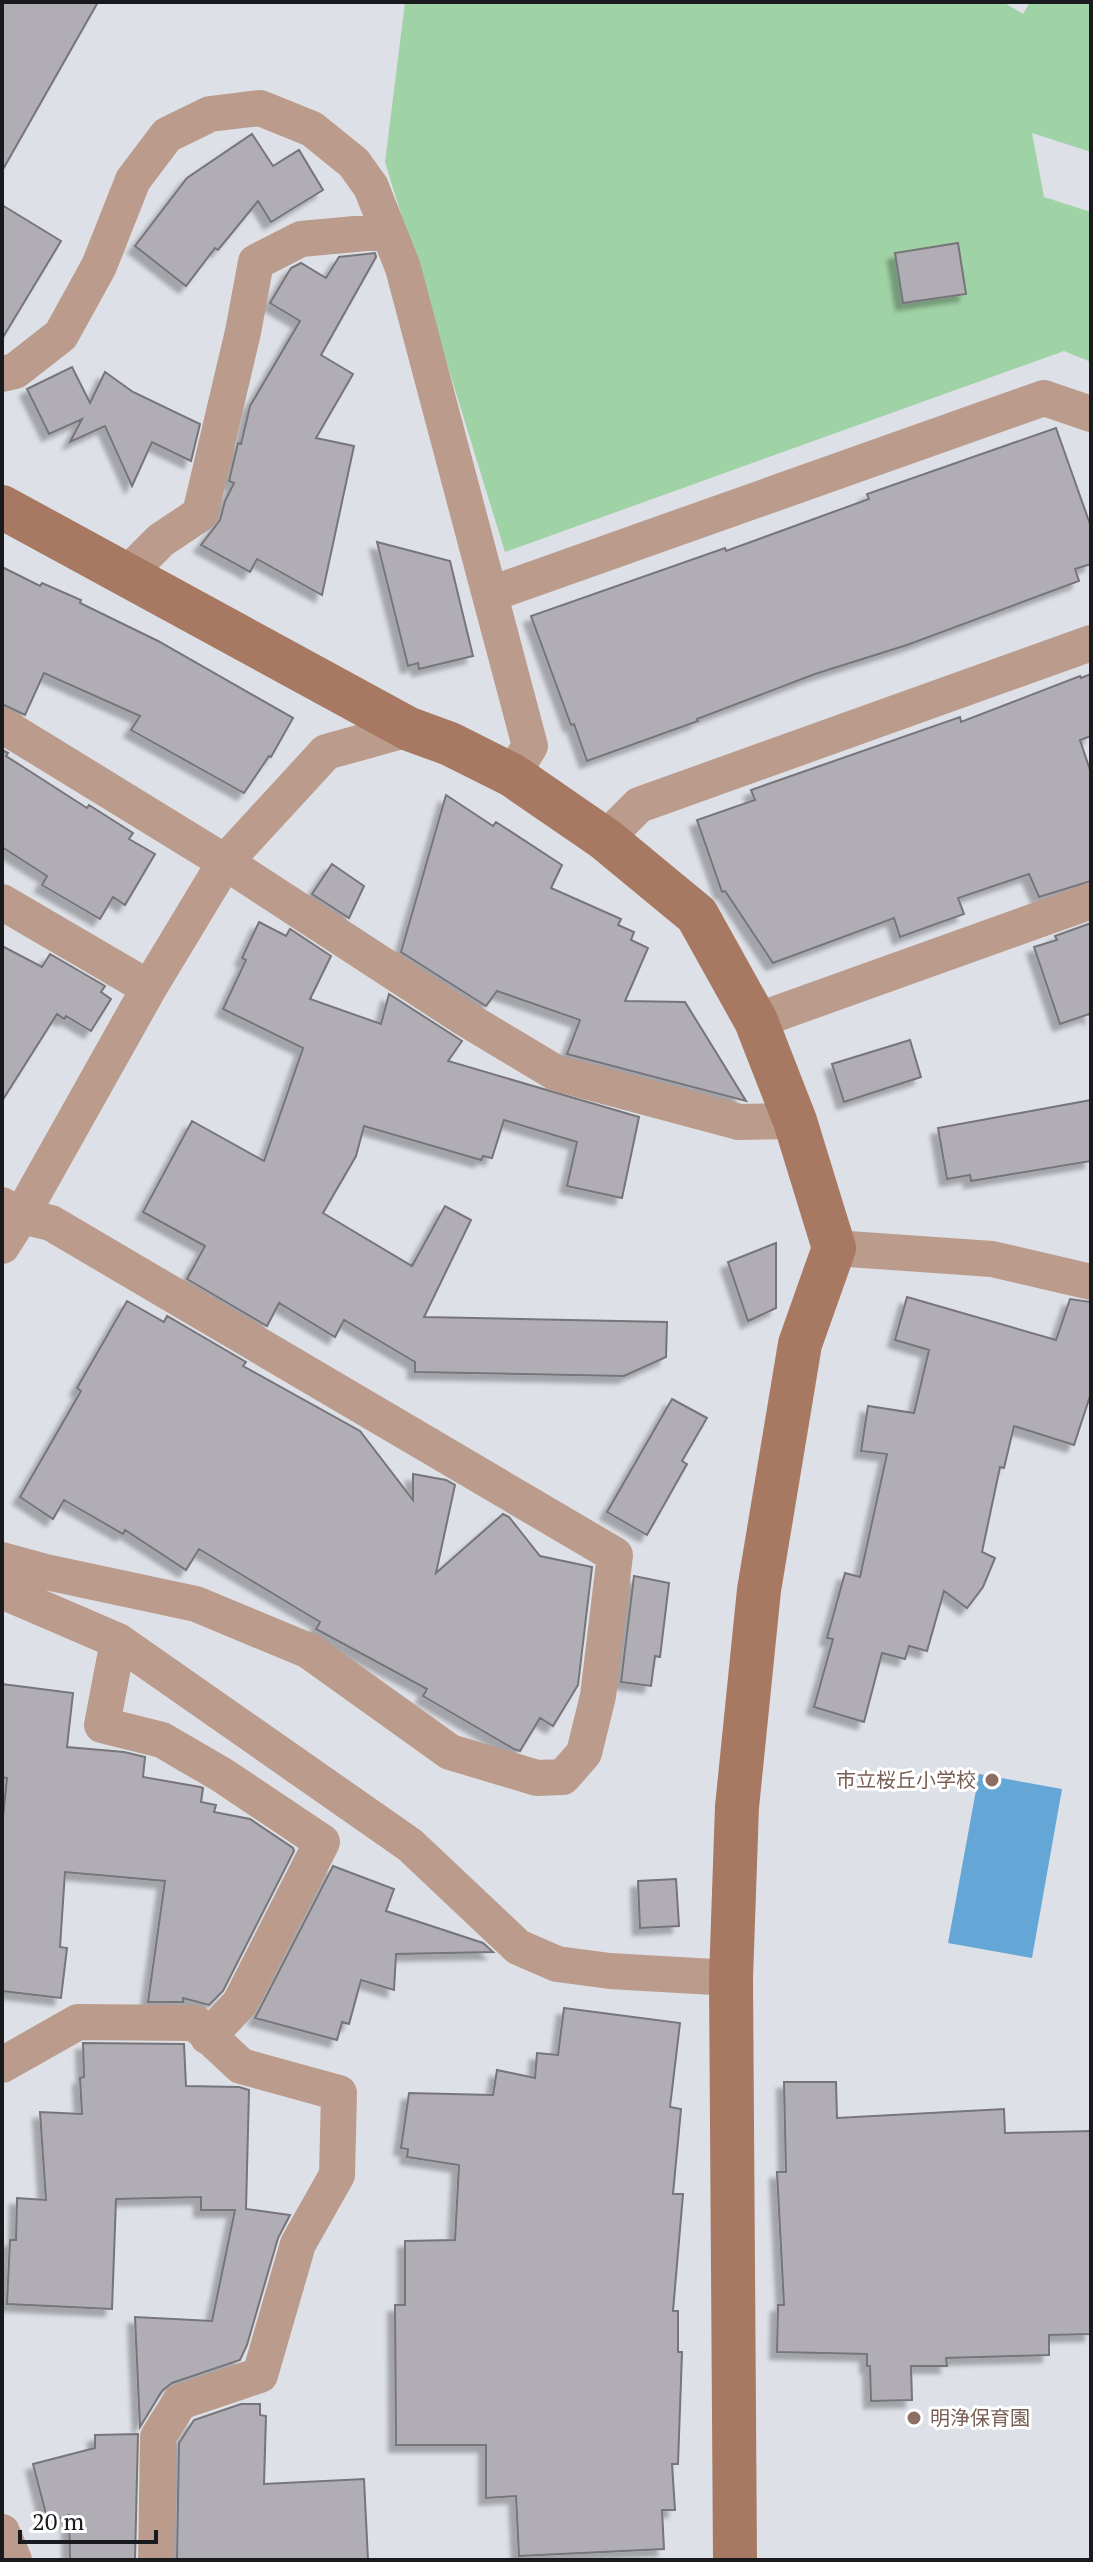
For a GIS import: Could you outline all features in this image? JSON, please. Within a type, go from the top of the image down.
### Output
[{"type":"street","points":[[2,374],[15,371],[61,335],[99,266],[133,180],[167,135],[210,114],[260,108],[312,129],[354,163],[371,187],[403,268],[530,746],[512,775]]},
{"type":"street","points":[[126,575],[161,540],[200,514],[243,332],[256,262],[301,239],[388,231]]},
{"type":"street","points":[[491,594],[1044,398],[1091,414]]},
{"type":"street","points":[[2,507],[409,729],[450,744],[512,775],[605,839],[697,915],[756,1021],[795,1121],[834,1248],[800,1344],[759,1590],[737,1807],[731,1978],[735,2560]]},
{"type":"street","points":[[605,839],[639,805],[1091,643]]},
{"type":"street","points":[[2,725],[225,862],[461,1016],[556,1073],[739,1122],[795,1121]]},
{"type":"street","points":[[2,1246],[12,1210],[225,862],[326,752],[409,729]]},
{"type":"street","points":[[756,1021],[1091,901]]},
{"type":"street","points":[[2,902],[149,988]]},
{"type":"street","points":[[2,1560],[196,1604],[309,1651],[450,1752],[537,1778],[563,1777],[584,1753],[598,1696],[615,1555],[51,1223],[12,1210]]},
{"type":"street","points":[[834,1248],[992,1259],[1091,1282]]},
{"type":"street","points":[[2,1591],[118,1641],[410,1845],[518,1947],[557,1964],[610,1971],[731,1978]]},
{"type":"street","points":[[118,1641],[102,1725],[162,1740],[222,1775],[322,1842],[240,2003],[208,2037]]},
{"type":"street","points":[[6,2054],[78,2022],[195,2023],[241,2066],[339,2093],[337,2175],[298,2244],[260,2375],[180,2402],[158,2437],[156,2560]]},
{"type":"street","points":[[2,2532],[14,2560]]},
{"type":"green space","points":[[405,2],[1003,2],[1023,14],[1030,2],[1091,2],[1091,152],[1032,133],[1044,197],[1091,212],[1091,362],[1064,351],[505,552],[385,162]]},
{"type":"water","points":[[979,1774],[1062,1789],[1032,1958],[948,1943]]},
{"type":"building","points":[[2,2],[98,2],[2,171]]},
{"type":"building","points":[[252,134],[273,166],[299,150],[323,190],[271,222],[258,201],[218,250],[215,248],[186,286],[135,246],[187,178]]},
{"type":"building","points":[[2,205],[61,241],[2,339]]},
{"type":"building","points":[[958,243],[966,294],[903,303],[895,253]]},
{"type":"building","points":[[375,253],[376,257],[321,355],[353,374],[316,438],[354,446],[322,595],[257,559],[250,572],[201,545],[220,520],[234,483],[229,481],[250,406],[300,321],[270,303],[291,268],[301,263],[326,278],[339,257]]},
{"type":"building","points":[[72,367],[90,403],[105,372],[133,392],[200,424],[191,461],[152,442],[132,486],[105,426],[70,442],[82,419],[49,434],[27,389]]},
{"type":"building","points":[[1056,428],[1091,527],[1091,564],[1075,569],[1079,581],[907,645],[815,674],[587,761],[531,616],[725,548],[726,551],[869,499],[867,494]]},
{"type":"building","points":[[377,542],[450,561],[473,656],[419,669],[418,663],[408,666]]},
{"type":"building","points":[[2,567],[40,586],[42,583],[81,600],[80,603],[158,641],[293,718],[271,757],[244,793],[131,730],[140,716],[44,673],[25,715],[2,704]]},
{"type":"building","points":[[1091,674],[1091,736],[1080,740],[1091,773],[1091,881],[1039,897],[1029,874],[958,898],[964,914],[900,937],[894,918],[773,963],[725,891],[722,892],[697,820],[755,800],[751,790],[960,717],[961,722]]},
{"type":"building","points":[[2,750],[8,753],[6,756],[87,808],[89,805],[133,833],[129,839],[155,854],[125,905],[113,897],[100,919],[42,885],[47,876],[2,847]]},
{"type":"building","points":[[446,795],[493,826],[496,822],[562,865],[551,888],[621,919],[618,925],[634,932],[631,940],[648,948],[625,1001],[685,1002],[746,1101],[567,1054],[580,1020],[497,991],[486,1006],[401,952]]},
{"type":"building","points":[[332,864],[364,886],[349,918],[312,894]]},
{"type":"building","points":[[259,922],[286,936],[290,929],[331,956],[310,999],[381,1024],[389,994],[462,1041],[448,1061],[639,1117],[622,1198],[567,1186],[577,1142],[504,1120],[492,1158],[483,1156],[481,1160],[364,1126],[356,1156],[323,1213],[412,1266],[445,1206],[471,1220],[424,1317],[667,1322],[666,1357],[624,1376],[415,1372],[415,1362],[344,1320],[335,1337],[279,1303],[267,1326],[187,1279],[205,1246],[143,1212],[192,1121],[264,1161],[303,1048],[223,1009],[246,960],[242,958]]},
{"type":"building","points":[[1091,923],[1091,1019],[1089,1014],[1060,1024],[1034,947],[1057,940],[1055,936]]},
{"type":"building","points":[[2,946],[42,967],[50,954],[105,986],[101,992],[111,999],[91,1031],[57,1014],[2,1101]]},
{"type":"building","points":[[910,1040],[921,1077],[844,1102],[832,1064]]},
{"type":"building","points":[[1091,1100],[1091,1161],[971,1181],[970,1175],[947,1179],[938,1128]]},
{"type":"building","points":[[776,1243],[776,1308],[748,1321],[728,1262]]},
{"type":"building","points":[[907,1297],[1056,1340],[1070,1299],[1091,1302],[1091,1393],[1074,1445],[1014,1426],[1004,1468],[1000,1467],[982,1552],[995,1558],[983,1587],[967,1608],[944,1591],[927,1651],[909,1646],[905,1659],[882,1653],[864,1722],[814,1707],[833,1639],[827,1638],[845,1573],[860,1577],[887,1454],[861,1451],[868,1406],[914,1413],[929,1350],[895,1340]]},
{"type":"building","points":[[127,1301],[164,1322],[167,1316],[246,1362],[243,1366],[360,1431],[413,1500],[413,1474],[446,1480],[455,1485],[436,1573],[503,1514],[509,1517],[540,1556],[592,1567],[578,1685],[553,1726],[540,1718],[520,1751],[514,1749],[423,1696],[427,1689],[316,1629],[320,1622],[199,1549],[186,1570],[125,1530],[123,1534],[64,1500],[53,1519],[20,1497],[81,1391],[77,1388]]},
{"type":"building","points":[[672,1399],[707,1418],[682,1461],[687,1464],[647,1535],[607,1512]]},
{"type":"building","points":[[634,1576],[669,1583],[660,1657],[655,1656],[651,1686],[621,1682]]},
{"type":"building","points":[[2,1684],[73,1693],[67,1747],[145,1757],[143,1777],[203,1788],[201,1802],[216,1805],[214,1812],[250,1819],[293,1848],[223,1991],[209,2005],[183,1998],[183,2002],[148,2002],[165,1881],[65,1872],[60,1947],[67,1948],[61,1998],[2,1991],[2,1826],[7,1778],[2,1777]]},
{"type":"building","points":[[333,1866],[394,1889],[386,1911],[483,1943],[493,1952],[396,1954],[394,1990],[361,1980],[349,2024],[342,2022],[337,2040],[255,2018]]},
{"type":"building","points":[[676,1879],[679,1926],[640,1928],[638,1881]]},
{"type":"building","points":[[564,2008],[680,2023],[670,2107],[681,2109],[673,2194],[683,2194],[673,2311],[678,2311],[678,2352],[682,2352],[678,2464],[672,2464],[675,2510],[662,2510],[664,2549],[519,2556],[516,2496],[486,2498],[486,2445],[396,2445],[395,2305],[405,2305],[405,2241],[455,2240],[459,2165],[407,2157],[408,2149],[401,2148],[409,2093],[493,2095],[497,2070],[535,2078],[537,2053],[558,2055]]},
{"type":"building","points":[[83,2043],[184,2044],[186,2086],[249,2090],[246,2209],[290,2215],[278,2238],[240,2360],[172,2383],[162,2391],[140,2427],[135,2317],[212,2321],[235,2210],[201,2210],[201,2197],[116,2199],[112,2309],[7,2304],[10,2240],[16,2240],[17,2198],[46,2200],[40,2112],[82,2114],[80,2078],[84,2077]]},
{"type":"building","points":[[784,2082],[836,2082],[837,2118],[1004,2109],[1005,2133],[1091,2131],[1091,2334],[1049,2335],[1049,2355],[946,2358],[947,2366],[911,2366],[912,2400],[871,2401],[867,2354],[777,2352],[778,2305],[784,2305],[777,2172],[786,2172]]},
{"type":"building","points":[[241,2404],[260,2404],[260,2415],[266,2416],[264,2484],[364,2479],[368,2560],[177,2560],[179,2443],[194,2420]]},
{"type":"building","points":[[138,2434],[135,2560],[70,2560],[69,2515],[48,2522],[33,2464],[95,2448],[95,2435]]},
{"type":"place","name":"市立桜丘小学校","points":[[992,1780]]},
{"type":"place","name":"明浄保育園","points":[[914,2418]]}]
